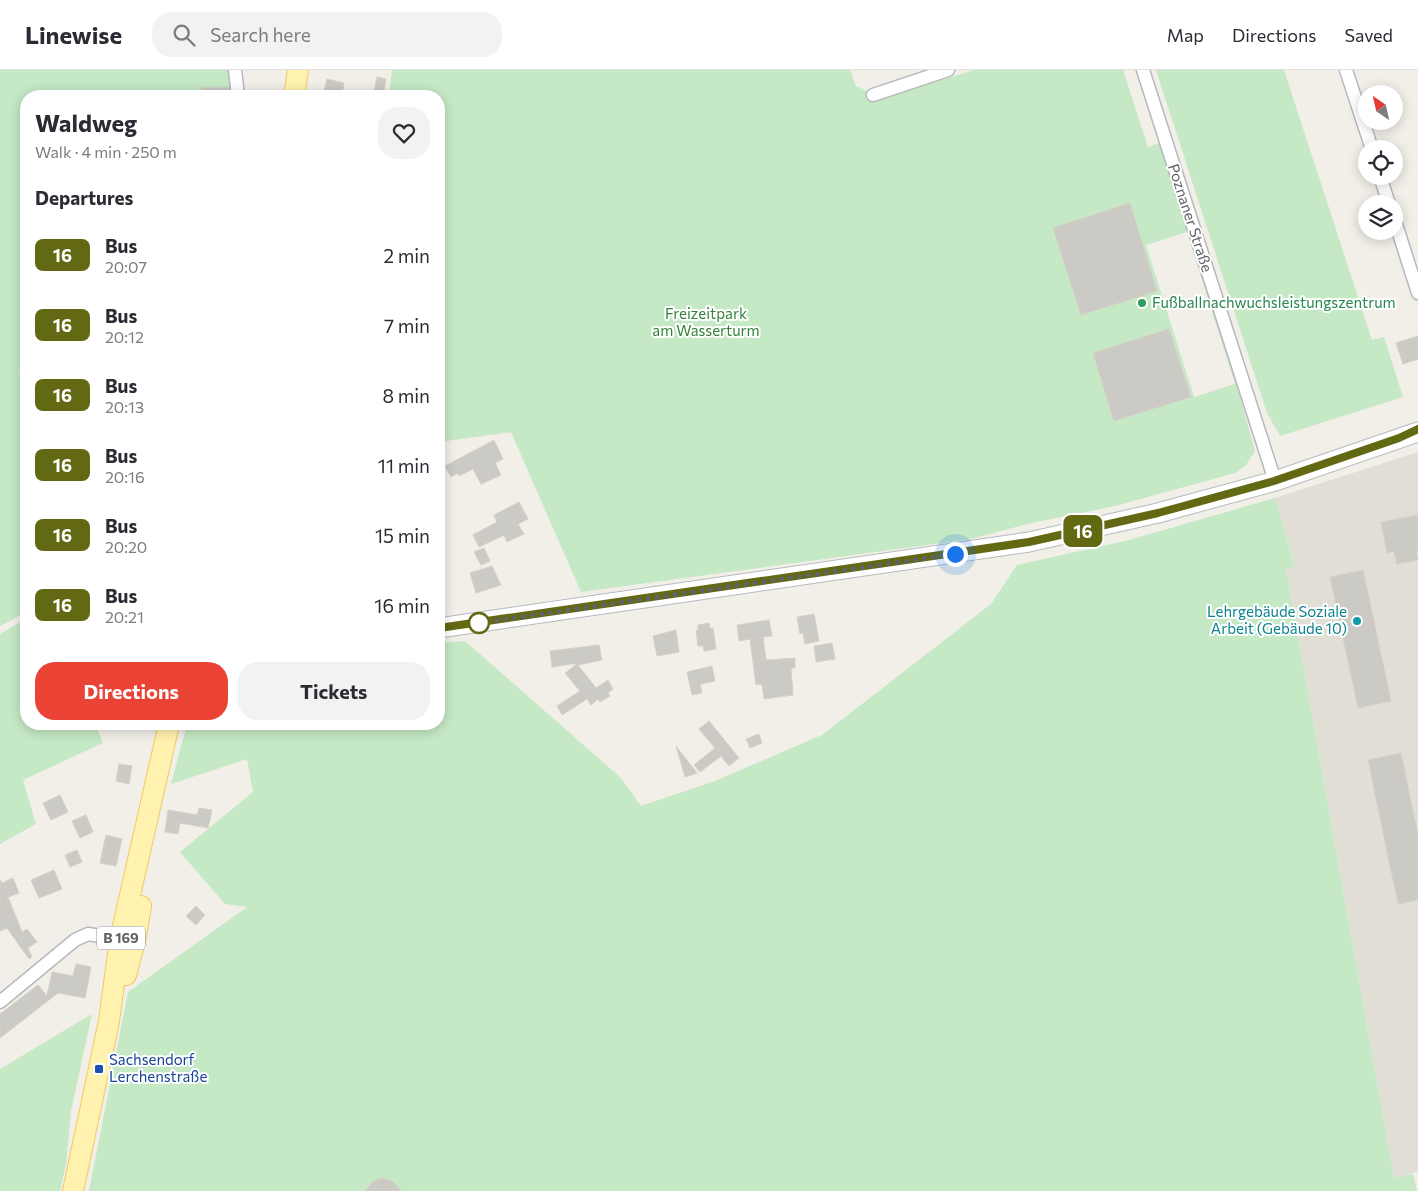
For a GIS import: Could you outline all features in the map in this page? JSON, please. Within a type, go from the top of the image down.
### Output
[{"type":"main road","points":[[295,90],[298,70]]},
{"type":"main road","points":[[445,623],[1029,542],[1158,513],[1274,481],[1418,431]]},
{"type":"main road","name":"B 169","points":[[73,1191],[109,1021],[122,993],[128,940],[143,891],[140,857],[168,730]]},
{"type":"street","points":[[235,70],[237,90]]},
{"type":"street","points":[[873,95],[933,72],[948,70]]},
{"type":"street","name":"Poznaner Straße","points":[[1143,70],[1274,481]]},
{"type":"street","points":[[1346,70],[1369,140]]},
{"type":"street","points":[[1401,240],[1418,293]]},
{"type":"street","points":[[0,1002],[75,940],[88,934],[128,940]]},
{"type":"shaded area","points":[[1418,452],[1418,1172],[1394,1178],[1286,567],[1295,565],[1275,498]]},
{"type":"green space","points":[[0,70],[230,70],[232,90],[20,90],[20,615],[0,626]]},
{"type":"green space","name":"Freizeitpark am Wasserturm","points":[[392,70],[850,70],[856,86],[867,91],[871,102],[974,70],[1123,70],[1148,147],[1160,143],[1240,396],[1255,451],[1246,465],[1235,473],[1115,506],[1027,524],[971,539],[581,592],[511,432],[445,441],[445,90],[390,90]],"holes":[[[1130,204],[1157,291],[1081,315],[1054,228]],[[1187,232],[1235,384],[1194,397],[1146,245]],[[1169,329],[1191,397],[1114,421],[1093,353]]]},
{"type":"green space","points":[[1156,70],[1284,70],[1372,340],[1384,337],[1403,397],[1280,436],[1267,413]]},
{"type":"green space","points":[[1275,498],[1295,566],[1286,568],[1394,1178],[1413,1174],[1417,1191],[89,1191],[128,992],[247,907],[225,904],[180,852],[253,792],[247,759],[171,784],[185,730],[445,730],[445,643],[465,641],[621,778],[641,806],[715,781],[822,735],[991,604],[1017,565],[1129,540]]},
{"type":"green space","points":[[20,622],[20,730],[98,730],[103,743],[23,780],[36,824],[0,844],[0,634]]},
{"type":"green space","points":[[92,1014],[71,1111],[66,1164],[60,1191],[0,1191],[0,1069]]},
{"type":"building","points":[[377,77],[386,79],[384,90],[374,90]]},
{"type":"building","points":[[327,79],[344,83],[343,90],[324,90]]},
{"type":"building","points":[[229,87],[229,90],[201,90],[201,88]]},
{"type":"building","points":[[1130,203],[1157,291],[1081,315],[1053,228]]},
{"type":"building","points":[[1169,329],[1191,397],[1114,421],[1093,353]]},
{"type":"building","points":[[1418,336],[1418,359],[1403,364],[1396,343]]},
{"type":"building","points":[[494,440],[503,459],[495,463],[501,475],[481,484],[473,469],[459,476],[458,473],[451,477],[445,466]]},
{"type":"building","points":[[519,502],[528,519],[518,524],[524,534],[507,542],[504,535],[479,547],[473,535],[497,522],[494,515]]},
{"type":"building","points":[[1418,515],[1418,551],[1416,551],[1418,560],[1397,564],[1394,551],[1387,553],[1381,522]]},
{"type":"building","points":[[484,548],[490,561],[481,565],[474,552]]},
{"type":"building","points":[[492,566],[501,585],[476,593],[470,573]]},
{"type":"building","name":"Lehrgebäude Soziale Arbeit (Gebäude 10)","points":[[1363,570],[1391,701],[1358,708],[1330,577]]},
{"type":"building","points":[[814,614],[819,641],[805,644],[803,633],[800,634],[797,617]]},
{"type":"building","points":[[769,620],[772,636],[763,637],[766,660],[795,658],[795,668],[791,668],[793,695],[764,699],[762,684],[756,685],[750,639],[739,641],[737,625]]},
{"type":"building","points":[[709,623],[710,629],[713,628],[716,649],[704,651],[703,646],[698,646],[696,631],[698,630],[698,625]]},
{"type":"building","points":[[676,630],[679,652],[657,656],[653,636]]},
{"type":"building","points":[[832,643],[835,659],[816,662],[814,646]]},
{"type":"building","points":[[599,645],[602,660],[578,665],[596,688],[608,680],[613,689],[608,693],[610,696],[600,702],[598,699],[591,705],[587,699],[562,715],[557,706],[580,691],[565,673],[578,663],[552,667],[550,651]]},
{"type":"building","points":[[712,666],[715,681],[700,684],[702,693],[692,695],[687,672]]},
{"type":"building","points":[[709,721],[739,758],[729,766],[721,756],[700,772],[694,765],[715,748],[699,729]]},
{"type":"building","points":[[759,734],[762,743],[750,748],[746,739]]},
{"type":"building","points":[[676,746],[697,773],[685,777]]},
{"type":"building","points":[[1401,753],[1418,835],[1418,900],[1398,904],[1368,760]]},
{"type":"building","points":[[119,764],[132,766],[129,784],[116,781]]},
{"type":"building","points":[[60,795],[68,812],[51,820],[43,803]]},
{"type":"building","points":[[199,808],[212,810],[208,828],[180,823],[178,834],[165,832],[168,810],[197,815]]},
{"type":"building","points":[[86,815],[93,832],[80,838],[72,821]]},
{"type":"building","points":[[106,835],[122,839],[116,866],[100,863]]},
{"type":"building","points":[[77,850],[82,862],[70,867],[65,855]]},
{"type":"building","points":[[54,870],[62,889],[39,898],[31,880]]},
{"type":"building","points":[[13,878],[19,893],[8,897],[22,932],[27,929],[37,942],[28,948],[32,957],[29,959],[7,928],[0,931],[0,880],[2,883]]},
{"type":"building","points":[[196,906],[205,915],[196,925],[186,916]]},
{"type":"building","points":[[76,964],[91,967],[85,998],[58,993],[0,1038],[0,1014],[38,985],[47,996],[52,972],[73,976]]},
{"type":"building","points":[[381,1178],[392,1181],[402,1191],[365,1191],[373,1181]]},
{"type":"bus line","name":"16","points":[[445,628],[974,552],[1029,542],[1158,513],[1274,481],[1399,438],[1418,429]]},
{"type":"place","name":"Fußballnachwuchsleistungszentrum","points":[[1142,303]]},
{"type":"place","name":"Lehrgebäude Soziale Arbeit (Gebäude 10)","points":[[1357,621]]},
{"type":"place","name":"Sachsendorf Lerchenstraße","points":[[99,1069]]},
{"type":"route","points":[[479,623],[955,554]]}]
